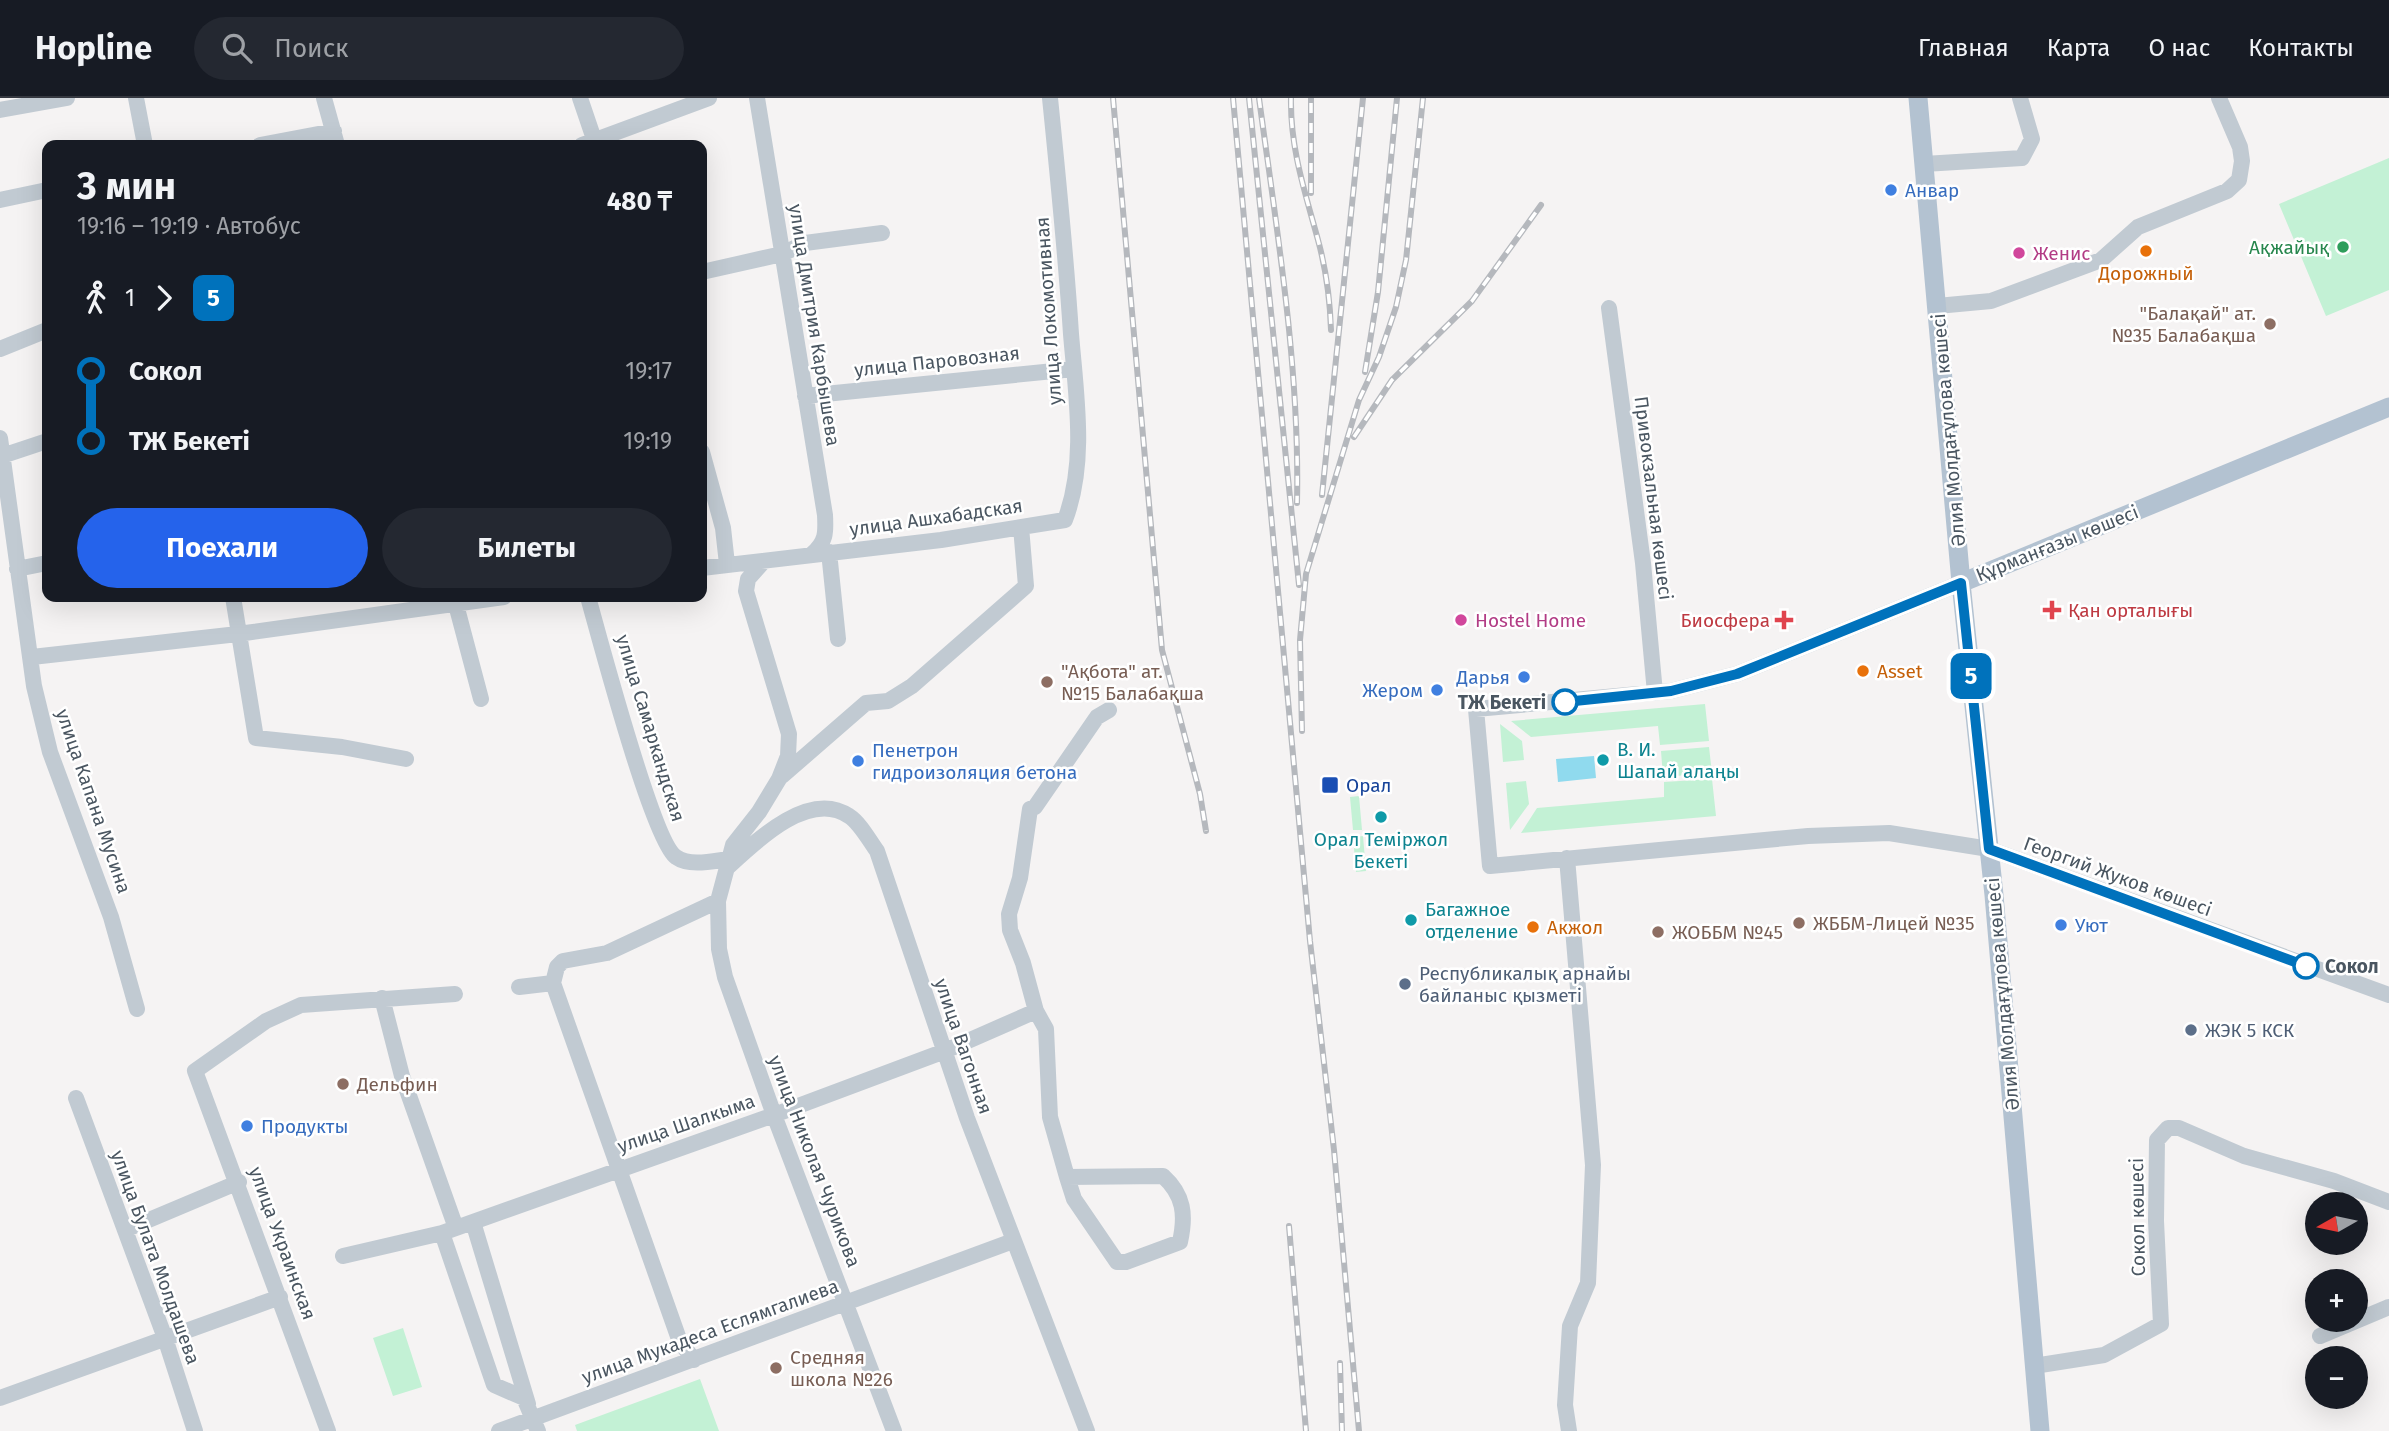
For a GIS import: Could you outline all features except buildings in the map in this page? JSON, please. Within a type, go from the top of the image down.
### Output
[{"type":"main road","name":"Әлия Молдағұлова көшесі","points":[[1918,98],[1961,583],[1989,849],[2040,1431]]},
{"type":"main road","name":"Құрманғазы көшесі","points":[[1961,583],[2389,407]]},
{"type":"street","points":[[0,110],[67,98]]},
{"type":"street","points":[[136,98],[144,140]]},
{"type":"street","points":[[314,140],[336,138],[324,98]]},
{"type":"street","points":[[580,98],[590,140]]},
{"type":"street","points":[[601,140],[709,98]]},
{"type":"street","name":"улица Дмитрия Карбышева","points":[[757,98],[826,534],[822,545],[812,554]]},
{"type":"street","name":"улица Локомотивная","points":[[1050,98],[1062,211],[1079,453],[1073,500],[1065,520]]},
{"type":"street","points":[[1924,164],[2022,159],[2032,139],[2020,98]]},
{"type":"street","points":[[1937,306],[1991,301],[2101,260],[2138,227],[2227,191],[2239,180],[2242,161],[2220,98]]},
{"type":"street","points":[[0,200],[42,191]]},
{"type":"street","points":[[707,271],[782,254],[805,243],[883,233]]},
{"type":"street","name":"Привокзальная көшесі","points":[[1609,308],[1643,563],[1655,693]]},
{"type":"street","points":[[0,349],[42,332]]},
{"type":"street","name":"улица Паровозная","points":[[805,396],[1074,369]]},
{"type":"street","name":"улица Капана Мусина","points":[[0,438],[34,687],[50,751],[111,917],[137,1009]]},
{"type":"street","points":[[2,456],[42,443]]},
{"type":"street","points":[[707,470],[723,528],[727,564]]},
{"type":"street","name":"улица Ашхабадская","points":[[764,561],[1065,520]]},
{"type":"street","points":[[779,779],[866,703],[888,701],[912,686],[1026,586],[1021,527]]},
{"type":"street","points":[[828,552],[838,639]]},
{"type":"street","points":[[707,567],[764,561]]},
{"type":"street","points":[[764,561],[748,579],[746,592],[789,734],[788,756],[779,779]]},
{"type":"street","points":[[17,569],[42,564]]},
{"type":"street","name":"Құрманғазы көшесі","points":[[1490,866],[1476,709],[1655,693],[1737,674],[1961,583]]},
{"type":"street","points":[[234,602],[256,738],[342,747],[406,759]]},
{"type":"street","points":[[32,657],[238,634],[442,602]]},
{"type":"street","points":[[456,602],[481,699]]},
{"type":"street","name":"улица Самаркандская","points":[[589,602],[646,794],[667,848],[677,858],[692,863],[727,865]]},
{"type":"street","points":[[1067,1177],[1163,1176],[1175,1187],[1183,1202],[1180,1242],[1126,1262],[1117,1262],[1074,1199],[1067,1177],[1050,1118],[1046,1029],[1036,1011],[1023,963],[1010,930],[1009,915],[1020,878],[1030,809],[1035,807],[1097,717],[1109,710]]},
{"type":"street","name":"улица Николая Чурикова","points":[[779,779],[760,812],[733,845],[727,865],[718,901],[717,924],[725,977],[774,1115],[894,1431]]},
{"type":"street","name":"улица Вагонная","points":[[727,865],[802,812],[832,807],[852,817],[877,851],[888,891],[1013,1241],[1087,1431]]},
{"type":"street","name":"Георгий Жуков көшесі","points":[[1490,866],[1808,836],[1889,833],[1989,849],[2389,995]]},
{"type":"street","points":[[1567,858],[1592,1165],[1588,1283],[1570,1326],[1565,1405],[1569,1431]]},
{"type":"street","points":[[694,1360],[680,1342],[553,983],[557,967],[563,961],[607,953],[718,901]]},
{"type":"street","points":[[519,987],[553,983]]},
{"type":"street","points":[[455,994],[382,998],[402,1076],[494,1385],[519,1395],[533,1418]]},
{"type":"street","name":"улица Украинская","points":[[328,1431],[239,1182],[195,1071],[266,1021],[301,1005],[382,998]]},
{"type":"street","name":"улица Шалкыма","points":[[343,1256],[473,1222],[945,1051],[1036,1011]]},
{"type":"street","name":"улица Булата Молдашева","points":[[76,1098],[165,1338],[195,1431]]},
{"type":"street","name":"Сокол көшесі","points":[[2034,1366],[2104,1355],[2161,1324],[2155,1221],[2157,1140],[2168,1128],[2179,1128],[2245,1156],[2334,1181],[2389,1202]]},
{"type":"street","points":[[125,1230],[239,1182]]},
{"type":"street","points":[[473,1222],[533,1418]]},
{"type":"street","name":"улица Мукадеса Еслямгалиева","points":[[499,1431],[1013,1241]]},
{"type":"street","points":[[0,1398],[280,1297]]},
{"type":"street","points":[[2320,1336],[2389,1307]]},
{"type":"green space","name":"Ақжайық","points":[[2389,158],[2389,290],[2326,316],[2279,204]]},
{"type":"green space","points":[[1705,704],[1709,741],[1660,745],[1658,726],[1531,737],[1511,721]]},
{"type":"green space","points":[[1500,724],[1522,741],[1524,760],[1503,762]]},
{"type":"green space","points":[[1709,747],[1712,773],[1663,777],[1661,751]]},
{"type":"green space","points":[[1712,779],[1716,816],[1521,833],[1537,808],[1664,797],[1664,782]]},
{"type":"green space","points":[[1526,781],[1529,804],[1510,830],[1506,783]]},
{"type":"green space","points":[[1359,796],[1362,830],[1353,830],[1350,797]]},
{"type":"green space","points":[[1363,836],[1366,871],[1356,872],[1353,837]]},
{"type":"green space","points":[[403,1328],[422,1387],[393,1396],[373,1338]]},
{"type":"green space","points":[[700,1379],[719,1431],[577,1431],[575,1425]]},
{"type":"water","points":[[1594,756],[1596,778],[1558,782],[1556,759]]},
{"type":"railway","points":[[1113,98],[1162,650],[1200,794],[1206,831]]},
{"type":"railway","points":[[1233,98],[1310,941],[1334,1150],[1359,1431]]},
{"type":"railway","points":[[1249,98],[1299,585]]},
{"type":"railway","points":[[1259,98],[1291,351],[1297,503]]},
{"type":"railway","points":[[1291,98],[1293,135],[1303,187],[1323,262],[1331,330]]},
{"type":"railway","points":[[1311,98],[1311,193]]},
{"type":"railway","points":[[1322,495],[1363,98]]},
{"type":"railway","points":[[1365,372],[1378,292],[1397,98]]},
{"type":"railway","points":[[1302,731],[1300,640],[1306,574],[1359,400],[1379,357],[1396,307],[1406,260],[1423,98]]},
{"type":"railway","points":[[1354,437],[1392,380],[1472,301],[1541,205]]},
{"type":"railway","points":[[1289,1226],[1306,1431]]},
{"type":"railway","points":[[1340,1363],[1342,1431]]},
{"type":"bus line","name":"5","points":[[1565,702],[1671,691],[1737,674],[1961,583],[1989,849],[2306,966]]},
{"type":"place","name":"Анвар","points":[[1891,190]]},
{"type":"place","name":"Ақжайық","points":[[2343,247]]},
{"type":"place","name":"Дорожный","points":[[2146,251]]},
{"type":"place","name":"Женис","points":[[2019,253]]},
{"type":"place","name":"\"Балақай\" ат. №35 Балабақша","points":[[2270,324]]},
{"type":"place","name":"Қан орталығы","points":[[2052,610]]},
{"type":"place","name":"Hostel Home","points":[[1461,620]]},
{"type":"place","name":"Биосфера","points":[[1784,620]]},
{"type":"place","name":"Asset","points":[[1863,671]]},
{"type":"place","name":"Дарья","points":[[1524,677]]},
{"type":"place","name":"\"Ақбота\" ат. №15 Балабақша","points":[[1047,682]]},
{"type":"place","name":"Жером","points":[[1437,690]]},
{"type":"place","name":"ТЖ Бекеті","points":[[1565,702]]},
{"type":"place","name":"В. И. Шапай алаңы","points":[[1603,760]]},
{"type":"place","name":"Пенетрон гидроизоляция бетона","points":[[858,761]]},
{"type":"place","name":"Орал","points":[[1330,785]]},
{"type":"place","name":"Орал Теміржол Бекеті","points":[[1381,817]]},
{"type":"place","name":"Багажное отделение","points":[[1411,920]]},
{"type":"place","name":"ЖББМ-Лицей №35","points":[[1799,923]]},
{"type":"place","name":"Уют","points":[[2061,925]]},
{"type":"place","name":"Акжол","points":[[1533,927]]},
{"type":"place","name":"ЖОББМ №45","points":[[1658,932]]},
{"type":"place","name":"Сокол","points":[[2306,966]]},
{"type":"place","name":"Республикалық арнайы байланыс қызметі","points":[[1405,984]]},
{"type":"place","name":"ЖЭК 5 КСК","points":[[2191,1030]]},
{"type":"place","name":"Дельфин","points":[[343,1084]]},
{"type":"place","name":"Продукты","points":[[247,1126]]},
{"type":"place","name":"Средняя школа №26","points":[[776,1368]]}]
